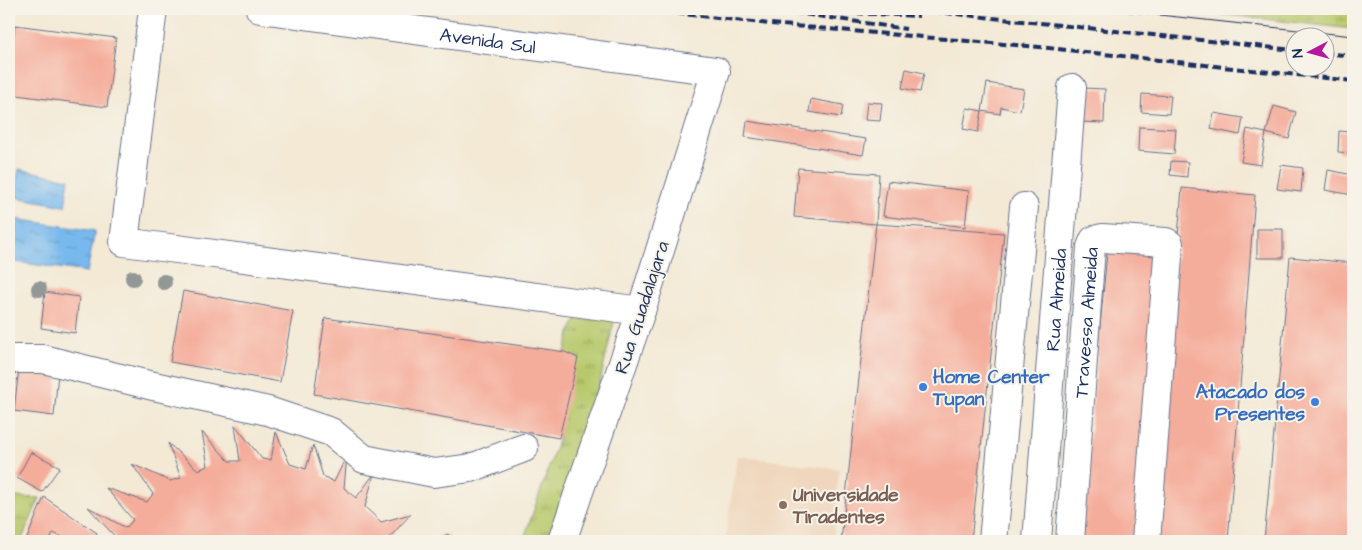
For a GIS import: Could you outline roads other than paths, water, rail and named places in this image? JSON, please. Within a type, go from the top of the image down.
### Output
[{"type":"street","points":[[153,9],[124,242],[640,311]]},
{"type":"street","name":"Avenida Sul","points":[[260,9],[716,71]]},
{"type":"street","name":"Rua Guadalajara","points":[[562,541],[640,311],[716,71]]},
{"type":"street","name":"Rua Almeida","points":[[1037,541],[1072,88]]},
{"type":"street","points":[[993,541],[1024,207]]},
{"type":"street","name":"Travessa Almeida","points":[[1070,541],[1091,246],[1094,240],[1102,238],[1166,242],[1169,244],[1146,541]]},
{"type":"street","points":[[9,359],[43,359],[268,411],[332,432],[364,459],[434,473],[471,468],[524,448]]},
{"type":"water","points":[[19,169],[69,179],[65,206],[14,197]]},
{"type":"water","points":[[9,218],[95,231],[87,272],[9,261]]},
{"type":"tram line","points":[[1104,9],[1353,36]]},
{"type":"railway","points":[[640,9],[770,24],[1039,47],[1353,81]]},
{"type":"railway","points":[[770,9],[906,29]]},
{"type":"railway","points":[[909,9],[1284,49]]},
{"type":"railway","points":[[832,12],[919,16]]},
{"type":"railway","points":[[1334,54],[1353,56]]},
{"type":"place","name":"Home Center Tupan","points":[[923,387]]},
{"type":"place","name":"Atacado dos Presentes","points":[[1315,402]]},
{"type":"place","name":"Universidade Tiradentes","points":[[783,505]]}]
